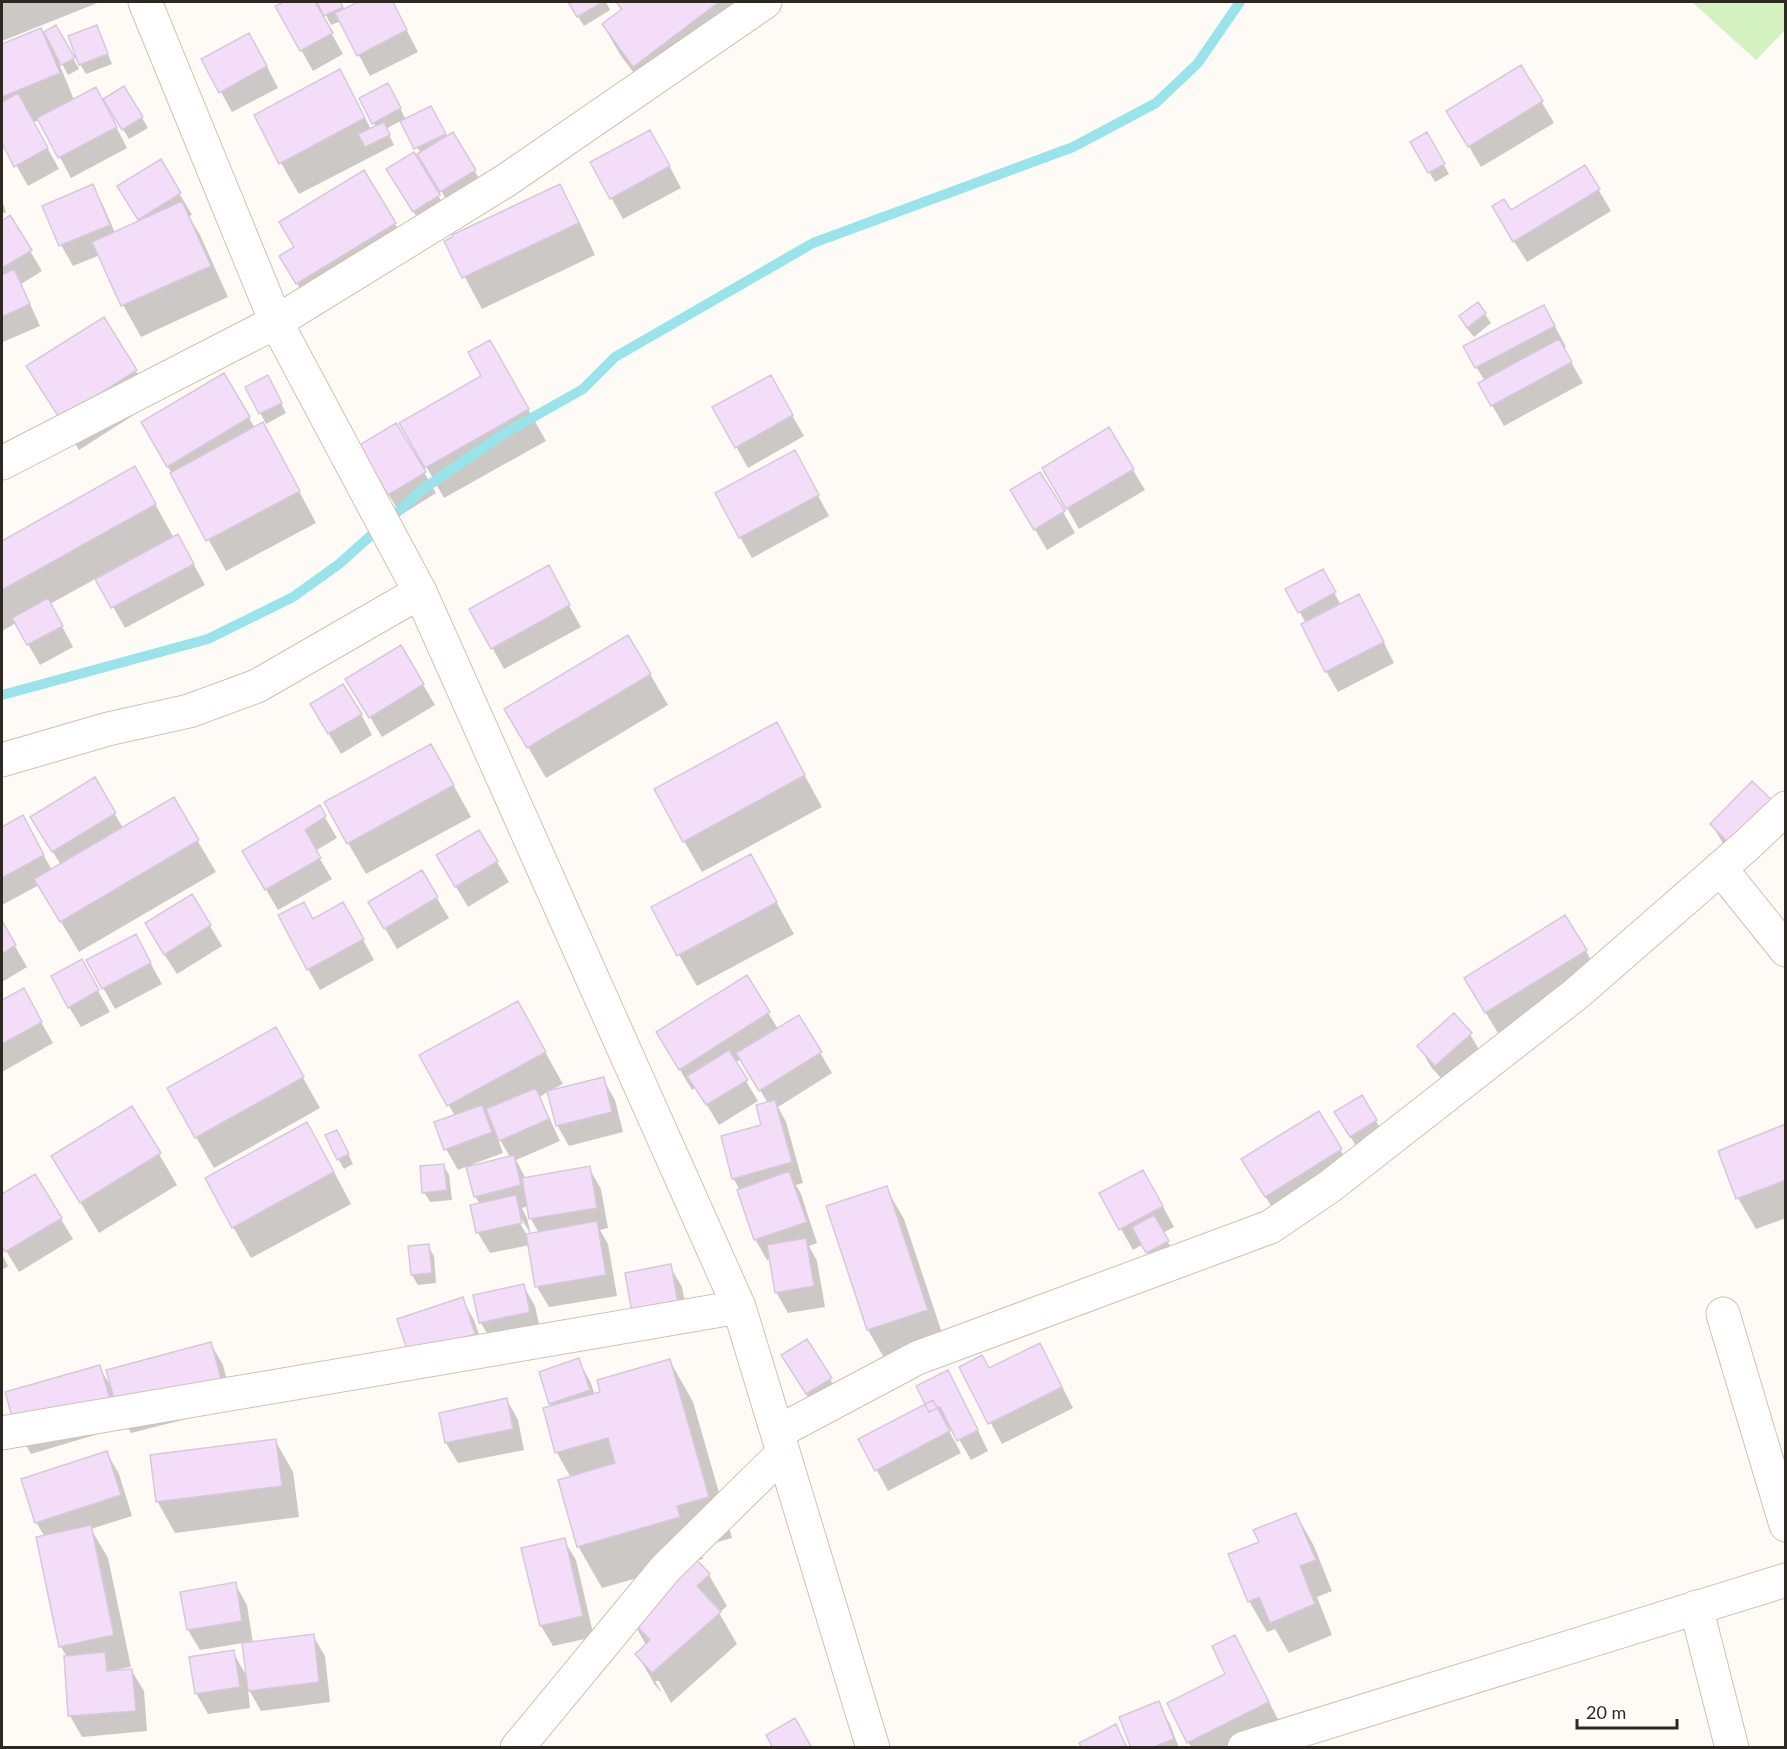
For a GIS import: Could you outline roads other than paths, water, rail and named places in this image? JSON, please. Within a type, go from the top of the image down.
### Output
[{"type":"street","points":[[145,2],[276,322],[420,592],[739,1306],[873,1748]]},
{"type":"street","points":[[2,463],[276,322],[505,181],[765,2]]},
{"type":"street","points":[[2,760],[108,729],[189,711],[257,686],[420,592]]},
{"type":"street","points":[[517,1748],[665,1569],[780,1443],[917,1358],[1270,1227],[1329,1187],[1576,994],[1785,808]]},
{"type":"street","points":[[1720,868],[1785,950]]},
{"type":"street","points":[[2,1433],[739,1306]]},
{"type":"street","points":[[1723,1314],[1785,1526]]},
{"type":"street","points":[[1244,1748],[1785,1580]]},
{"type":"street","points":[[1696,1607],[1732,1748]]},
{"type":"waterway","points":[[2,695],[208,639],[293,597],[339,564],[423,489],[505,433],[583,389],[615,357],[813,243],[1073,147],[1156,103],[1198,63],[1240,2]]}]
